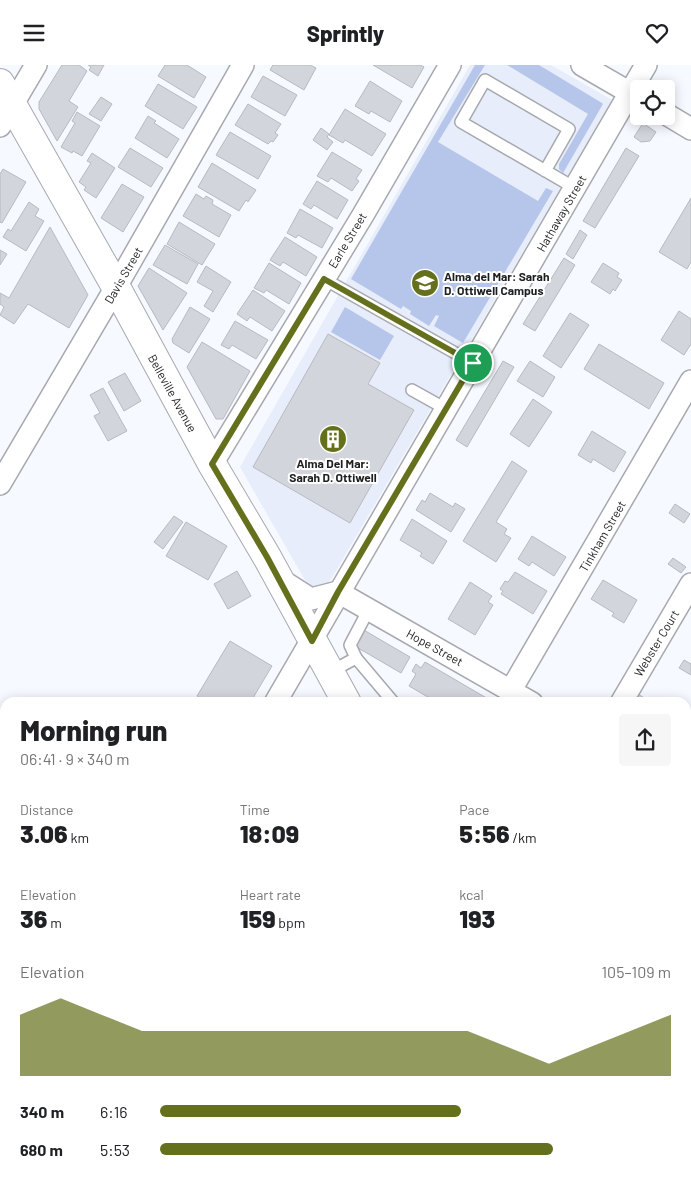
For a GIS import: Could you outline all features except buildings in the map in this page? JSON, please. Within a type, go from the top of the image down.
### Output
[{"type":"main road","name":"Belleville Avenue","points":[[4,104],[116,287],[212,464],[344,697]]},
{"type":"street","points":[[4,104],[36,65]]},
{"type":"street","name":"Davis Street","points":[[0,484],[116,287],[243,65]]},
{"type":"street","name":"Earle Street","points":[[212,464],[450,65]]},
{"type":"street","points":[[582,65],[630,94]]},
{"type":"street","name":"Hathaway Street","points":[[640,80],[646,65]]},
{"type":"street","name":"Hathaway Street","points":[[279,697],[338,592],[575,188],[630,102]]},
{"type":"street","points":[[675,120],[691,129]]},
{"type":"street","name":"Tinkham Street","points":[[522,697],[691,381]]},
{"type":"street","points":[[278,578],[311,599],[338,592]]},
{"type":"street","name":"Webster Court","points":[[625,697],[691,584]]},
{"type":"street","name":"Hope Street","points":[[338,592],[519,697]]},
{"type":"lane","points":[[544,171],[569,129],[485,80],[461,122],[544,171],[575,188]]},
{"type":"lane","points":[[324,279],[473,363]]},
{"type":"lane","points":[[412,390],[446,409]]},
{"type":"lane","points":[[369,609],[350,645],[356,658],[389,697]]},
{"type":"lane","points":[[330,672],[356,658]]},
{"type":"shaded area","name":"Alma del Mar: Sarah D. Ottiwell Campus","points":[[470,65],[551,65],[612,100],[330,581],[321,588],[310,589],[240,467]]},
{"type":"shaded area","points":[[475,65],[485,65],[438,142],[538,201],[546,188],[553,191],[463,343],[434,326],[439,316],[436,315],[429,326],[410,314],[411,311],[403,306],[401,309],[351,279]]},
{"type":"shaded area","points":[[507,65],[539,65],[603,104],[563,173],[559,169],[559,164],[588,114]]},
{"type":"shaded area","points":[[345,307],[394,336],[380,360],[331,332]]},
{"type":"place","name":"Alma del Mar: Sarah D. Ottiwell Campus","points":[[425,283]]},
{"type":"place","name":"Alma Del Mar: Sarah D. Ottiwell","points":[[333,439]]},
{"type":"route","points":[[324,279],[473,363],[338,592],[312,641],[267,557],[212,464],[324,279]]}]
